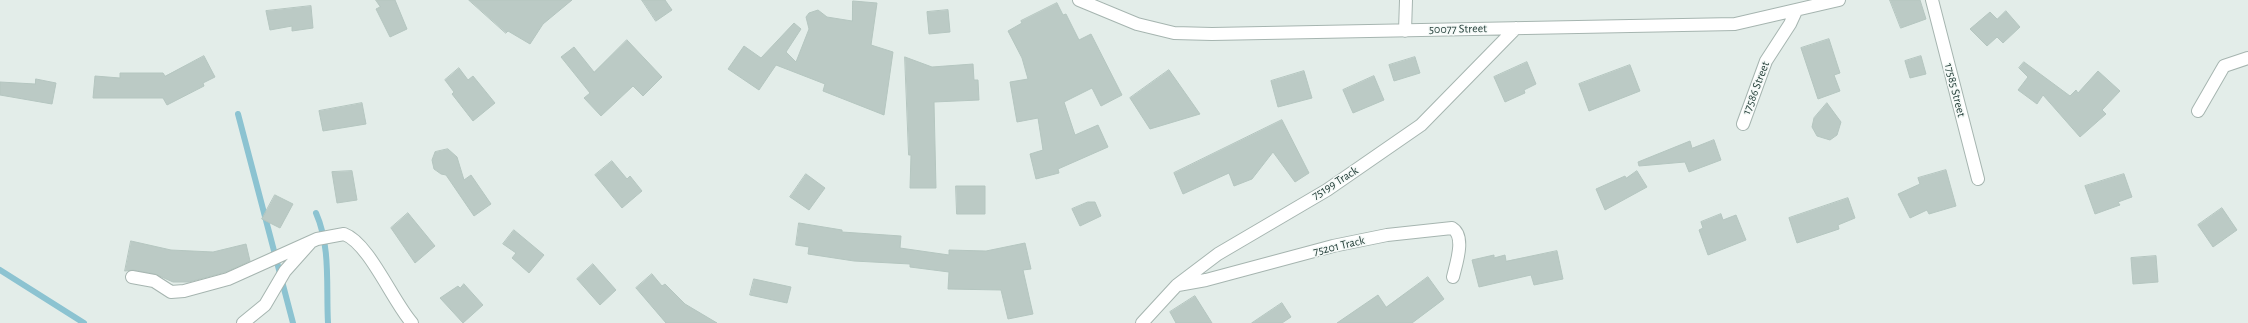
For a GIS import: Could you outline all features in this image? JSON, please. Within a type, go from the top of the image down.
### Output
[{"type":"street","name":"50077 Street","points":[[1079,0],[1137,24],[1174,33],[1405,31],[1735,24],[1839,0]]},
{"type":"street","points":[[1405,31],[1406,0]]},
{"type":"street","name":"17585 Street","points":[[1932,0],[1978,180]]},
{"type":"street","name":"17586 Street","points":[[1743,124],[1766,61],[1790,24],[1796,11]]},
{"type":"street","name":"75199 Track","points":[[1142,323],[1177,286],[1218,254],[1327,190],[1421,125],[1516,28]]},
{"type":"street","points":[[2198,111],[2224,66],[2248,58]]},
{"type":"street","name":"75201 Track","points":[[1177,286],[1189,285],[1333,246],[1387,235],[1442,228],[1452,228],[1458,234],[1459,247],[1453,277]]},
{"type":"street","points":[[132,277],[154,281],[171,292],[184,291],[228,279],[313,240],[336,235],[350,236],[366,255],[412,323]]},
{"type":"street","points":[[243,323],[265,304],[286,272],[313,240]]},
{"type":"building","points":[[376,0],[395,0],[407,29],[390,37],[376,9],[380,7]]},
{"type":"building","points":[[469,0],[572,0],[543,24],[530,44],[508,31],[506,33]]},
{"type":"building","points":[[642,0],[665,0],[672,10],[656,21]]},
{"type":"building","points":[[1890,0],[1920,0],[1926,19],[1901,28]]},
{"type":"building","points":[[853,1],[877,3],[871,45],[893,52],[884,115],[823,91],[825,84],[776,65],[759,90],[728,69],[744,46],[761,58],[794,23],[801,29],[786,52],[796,62],[809,29],[806,17],[809,13],[818,10],[827,17],[852,21]]},
{"type":"building","points":[[1057,3],[1063,15],[1066,14],[1079,40],[1091,34],[1122,95],[1101,106],[1092,88],[1064,102],[1075,135],[1098,125],[1108,147],[1058,169],[1059,173],[1036,179],[1030,154],[1043,150],[1038,118],[1017,122],[1010,82],[1028,79],[1022,58],[1008,31],[1022,23],[1021,21]]},
{"type":"building","points":[[311,6],[313,28],[292,31],[292,26],[270,30],[266,11]]},
{"type":"building","points":[[948,10],[950,32],[929,34],[927,12]]},
{"type":"building","points":[[2006,11],[2020,27],[2003,43],[1997,37],[1987,46],[1970,29],[1990,12],[1997,19]]},
{"type":"building","points":[[1829,39],[1840,73],[1834,75],[1840,91],[1818,99],[1801,48]]},
{"type":"building","points":[[627,40],[662,77],[643,96],[633,86],[601,116],[584,98],[590,93],[561,57],[574,47],[594,72]]},
{"type":"building","points":[[204,56],[215,77],[203,83],[204,86],[167,105],[163,98],[93,98],[95,76],[120,78],[120,73],[163,73],[165,76]]},
{"type":"building","points":[[1921,56],[1926,74],[1910,78],[1905,61]]},
{"type":"building","points":[[905,57],[932,67],[973,64],[974,80],[978,80],[979,100],[934,102],[936,188],[910,188],[911,155],[909,155]]},
{"type":"building","points":[[1415,57],[1420,73],[1394,81],[1389,65]]},
{"type":"building","points":[[1527,62],[1536,84],[1524,90],[1525,93],[1505,102],[1494,77]]},
{"type":"building","points":[[2024,62],[2070,96],[2076,90],[2078,93],[2098,71],[2120,91],[2102,110],[2106,114],[2080,137],[2043,95],[2037,104],[2018,90],[2028,77],[2019,68]]},
{"type":"building","points":[[1630,65],[1640,91],[1589,111],[1579,84]]},
{"type":"building","points":[[459,68],[468,80],[473,76],[495,103],[473,121],[452,94],[454,92],[445,80]]},
{"type":"building","points":[[1169,70],[1200,114],[1150,129],[1130,98]]},
{"type":"building","points":[[1304,71],[1312,98],[1278,107],[1271,81]]},
{"type":"building","points":[[1374,76],[1384,100],[1353,113],[1343,90]]},
{"type":"building","points":[[36,79],[56,83],[52,104],[0,95],[0,82],[35,84]]},
{"type":"building","points":[[362,103],[366,124],[323,131],[319,111]]},
{"type":"building","points":[[1827,103],[1841,122],[1837,135],[1830,140],[1817,136],[1812,127],[1814,118]]},
{"type":"building","points":[[1282,120],[1309,173],[1295,182],[1273,152],[1252,179],[1234,186],[1229,173],[1183,194],[1174,173]]},
{"type":"building","points":[[1714,140],[1721,160],[1689,172],[1685,162],[1639,166],[1638,162],[1690,141],[1692,148]]},
{"type":"building","points":[[448,149],[457,157],[464,180],[471,175],[491,204],[474,216],[446,175],[441,174],[434,169],[432,160],[435,152]]},
{"type":"building","points":[[612,161],[627,179],[630,176],[642,191],[622,208],[595,175]]},
{"type":"building","points":[[1946,170],[1956,206],[1929,214],[1927,210],[1910,218],[1898,194],[1920,184],[1918,178]]},
{"type":"building","points":[[352,171],[357,200],[337,203],[332,172]]},
{"type":"building","points":[[1637,171],[1647,187],[1605,210],[1596,189],[1625,176],[1626,178]]},
{"type":"building","points":[[806,174],[825,188],[809,210],[790,197]]},
{"type":"building","points":[[2124,174],[2132,197],[2118,202],[2120,205],[2095,214],[2085,186]]},
{"type":"building","points":[[956,186],[985,186],[985,214],[957,214]]},
{"type":"building","points":[[275,195],[293,204],[280,228],[262,219]]},
{"type":"building","points":[[1848,198],[1855,218],[1838,225],[1839,229],[1797,243],[1789,218]]},
{"type":"building","points":[[1088,202],[1095,202],[1101,216],[1080,226],[1072,209]]},
{"type":"building","points":[[2222,208],[2237,230],[2213,247],[2198,225]]},
{"type":"building","points":[[408,213],[435,246],[415,263],[391,228]]},
{"type":"building","points":[[1721,214],[1723,220],[1736,215],[1746,240],[1708,255],[1699,230],[1703,228],[1701,222]]},
{"type":"building","points":[[799,223],[842,230],[842,232],[901,236],[900,248],[949,255],[949,250],[986,251],[1025,243],[1031,269],[1023,270],[1033,314],[1008,319],[1001,290],[948,289],[949,272],[910,267],[910,264],[854,261],[808,254],[809,247],[796,245]]},
{"type":"building","points":[[514,230],[544,255],[529,273],[512,258],[516,253],[503,244]]},
{"type":"building","points":[[131,241],[171,250],[213,252],[246,244],[250,261],[226,272],[189,282],[173,282],[155,274],[133,270],[125,271]]},
{"type":"building","points":[[1557,251],[1563,279],[1534,285],[1531,275],[1479,287],[1472,260],[1494,255],[1494,258],[1505,255],[1506,261]]},
{"type":"building","points":[[2156,256],[2158,282],[2133,284],[2131,258]]},
{"type":"building","points":[[593,264],[616,290],[600,305],[577,279]]},
{"type":"building","points":[[652,274],[662,286],[665,284],[685,304],[717,323],[666,323],[636,288]]},
{"type":"building","points":[[1428,277],[1444,299],[1412,323],[1337,323],[1378,295],[1386,307]]},
{"type":"building","points":[[754,279],[791,287],[787,303],[750,295]]},
{"type":"building","points":[[464,284],[483,305],[463,323],[440,298],[458,286],[460,288]]},
{"type":"building","points":[[1195,296],[1212,323],[1176,323],[1170,312]]},
{"type":"building","points":[[1282,303],[1291,317],[1282,323],[1252,323]]},
{"type":"waterway","points":[[238,114],[293,323]]},
{"type":"waterway","points":[[316,213],[321,226],[326,253],[328,323]]},
{"type":"waterway","points":[[0,270],[84,323]]}]
